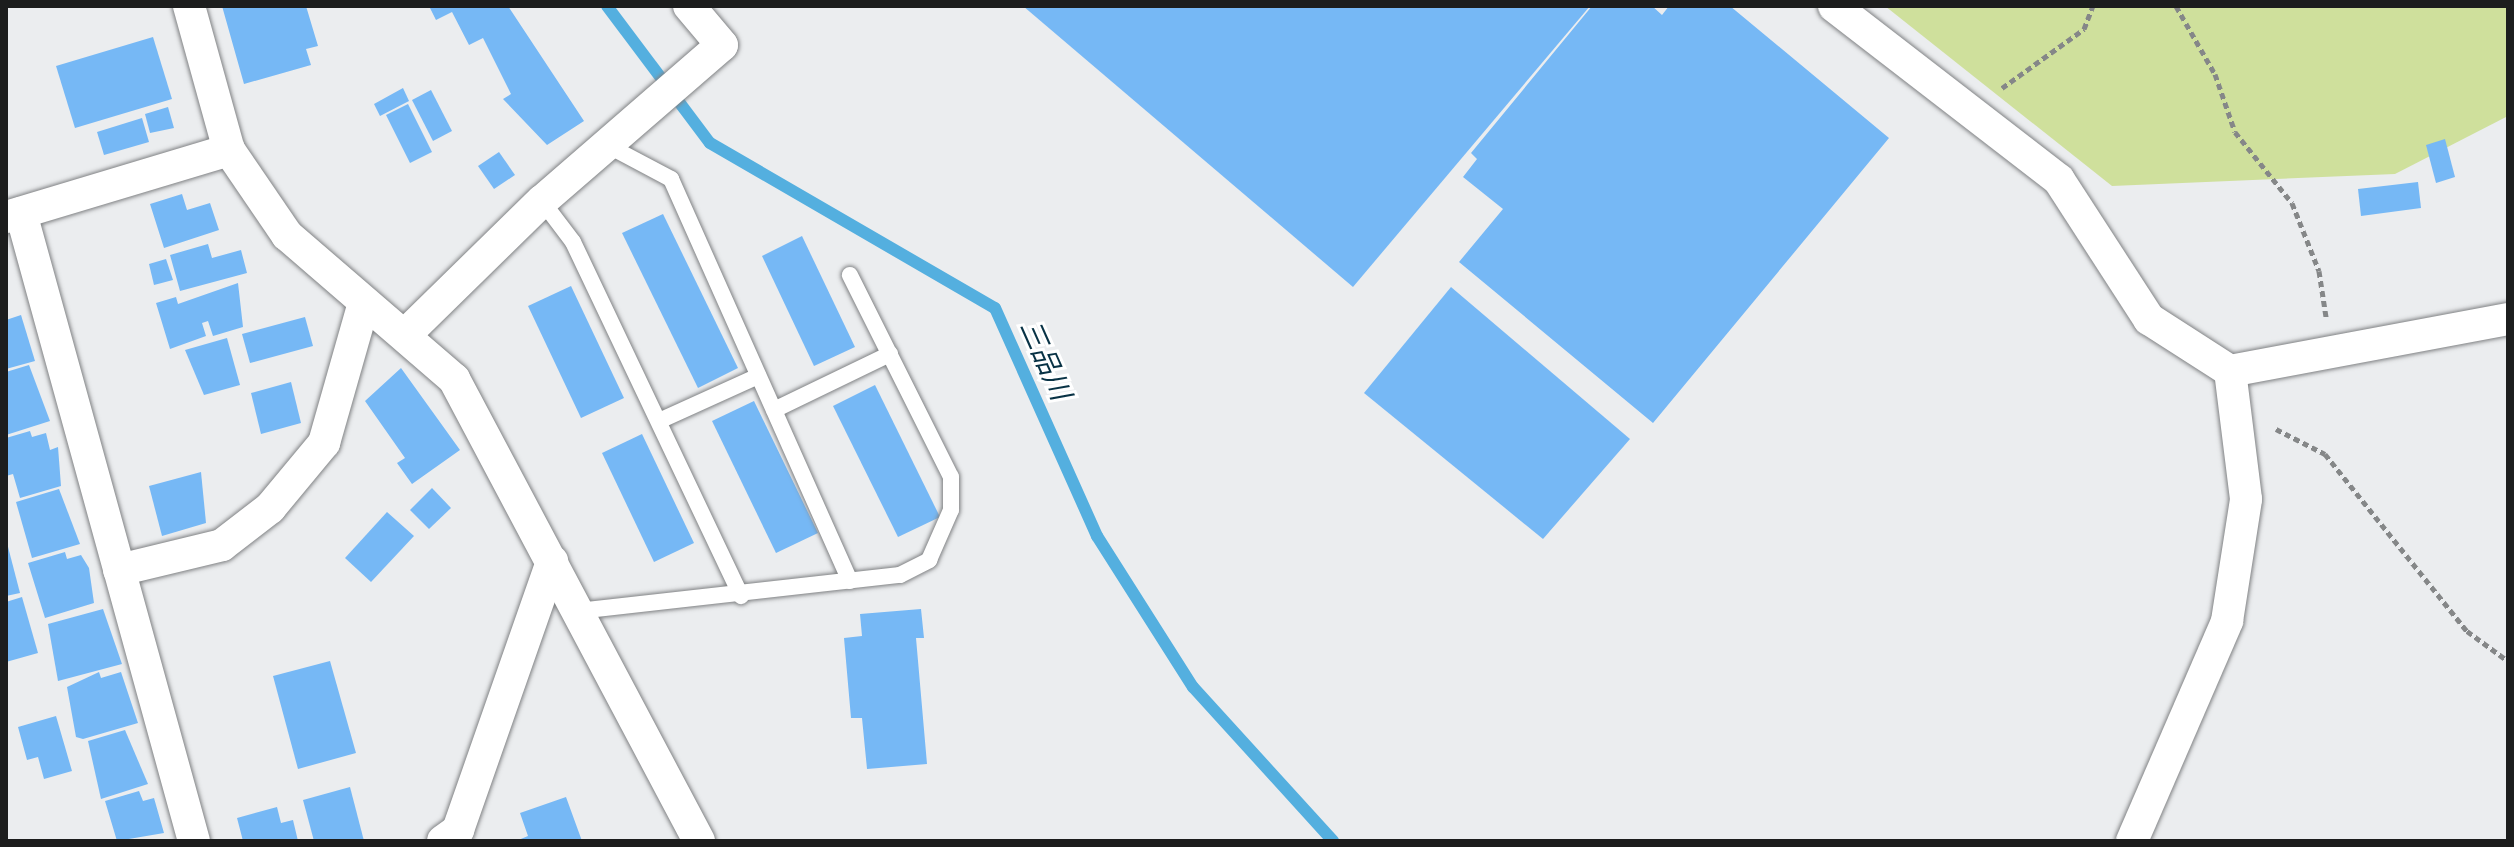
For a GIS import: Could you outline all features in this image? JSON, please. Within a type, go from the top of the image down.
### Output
[{"type":"street","points":[[189,6],[229,150],[287,235],[364,303],[407,333],[454,379],[699,841]]},
{"type":"street","points":[[407,333],[542,201],[722,45],[689,6]]},
{"type":"street","points":[[1834,6],[1970,106],[2059,180],[2149,319],[2230,371],[2508,319]]},
{"type":"street","points":[[194,841],[119,570],[14,215],[229,150]]},
{"type":"street","points":[[119,570],[222,545],[270,508],[324,443],[364,303]]},
{"type":"street","points":[[2132,841],[2227,621],[2246,499],[2230,371]]},
{"type":"street","points":[[443,841],[458,830],[552,561]]},
{"type":"lane","points":[[605,144],[671,179],[850,581]]},
{"type":"lane","points":[[542,201],[573,242],[741,596]]},
{"type":"lane","points":[[578,611],[741,596],[900,575],[929,560],[951,510],[951,477],[850,275]]},
{"type":"lane","points":[[774,410],[890,354]]},
{"type":"lane","points":[[659,421],[758,376]]},
{"type":"path","points":[[1970,106],[2038,67],[2084,29],[2093,6]]},
{"type":"path","points":[[2176,6],[2215,74],[2235,132],[2292,203],[2319,271],[2331,354]]},
{"type":"path","points":[[2239,425],[2287,430],[2325,454],[2467,631],[2508,661]]},
{"type":"green space","points":[[1885,6],[2508,6],[2508,116],[2395,174],[2112,186]]},
{"type":"building","points":[[222,6],[306,6],[318,46],[306,49],[311,65],[244,84]]},
{"type":"building","points":[[429,6],[508,6],[584,121],[547,145],[503,99],[511,94],[483,38],[469,45],[452,12],[436,20]]},
{"type":"building","points":[[1023,6],[1590,6],[1353,287]]},
{"type":"building","points":[[1592,6],[1652,6],[1662,15],[1669,6],[1730,6],[1889,138],[1653,423],[1459,262],[1503,209],[1463,177],[1477,159],[1471,153]]},
{"type":"building","points":[[153,37],[172,99],[75,128],[56,66]]},
{"type":"building","points":[[403,88],[409,101],[380,116],[374,104]]},
{"type":"building","points":[[431,90],[452,131],[433,141],[412,100]]},
{"type":"building","points":[[408,104],[432,152],[410,163],[386,115]]},
{"type":"building","points":[[168,107],[174,128],[150,133],[145,114]]},
{"type":"building","points":[[142,118],[149,142],[104,155],[97,132]]},
{"type":"building","points":[[2445,139],[2455,177],[2436,183],[2426,145]]},
{"type":"building","points":[[499,152],[515,175],[494,189],[478,166]]},
{"type":"building","points":[[2418,182],[2421,208],[2361,216],[2358,189]]},
{"type":"building","points":[[182,194],[187,210],[210,203],[219,230],[164,248],[150,204]]},
{"type":"building","points":[[663,214],[738,368],[698,388],[622,233]]},
{"type":"building","points":[[802,236],[855,347],[814,366],[762,256]]},
{"type":"building","points":[[208,244],[212,258],[241,250],[247,273],[180,291],[170,255]]},
{"type":"building","points":[[166,259],[173,280],[154,285],[149,264]]},
{"type":"building","points":[[238,283],[243,327],[213,336],[208,321],[202,323],[206,336],[170,349],[156,303],[176,297],[178,304]]},
{"type":"building","points":[[571,286],[624,398],[581,418],[528,306]]},
{"type":"building","points":[[1451,287],[1630,439],[1543,539],[1364,393]]},
{"type":"building","points":[[21,315],[35,361],[6,369],[6,320]]},
{"type":"building","points":[[305,317],[313,346],[250,363],[242,334]]},
{"type":"building","points":[[227,338],[240,385],[204,395],[185,350]]},
{"type":"building","points":[[29,365],[50,421],[6,435],[6,372]]},
{"type":"building","points":[[401,368],[460,450],[412,484],[397,463],[405,458],[365,401]]},
{"type":"building","points":[[291,382],[301,423],[261,434],[251,393]]},
{"type":"building","points":[[875,385],[940,517],[898,537],[833,406]]},
{"type":"building","points":[[754,401],[818,533],[776,553],[712,421]]},
{"type":"building","points":[[30,431],[32,437],[46,433],[50,450],[58,447],[61,486],[20,498],[13,474],[6,476],[6,438]]},
{"type":"building","points":[[642,434],[694,543],[654,562],[602,453]]},
{"type":"building","points":[[201,472],[206,523],[162,536],[149,486]]},
{"type":"building","points":[[432,488],[451,508],[429,529],[410,510]]},
{"type":"building","points":[[59,489],[80,544],[32,558],[16,502]]},
{"type":"building","points":[[387,512],[414,536],[371,582],[345,558]]},
{"type":"building","points":[[6,544],[20,593],[6,596]]},
{"type":"building","points":[[65,552],[67,559],[81,555],[89,568],[94,603],[45,618],[28,563]]},
{"type":"building","points":[[22,597],[38,653],[6,662],[6,602]]},
{"type":"building","points":[[103,609],[122,664],[58,681],[48,624]]},
{"type":"building","points":[[921,609],[924,638],[916,638],[927,764],[867,769],[862,718],[851,718],[844,638],[862,636],[860,614]]},
{"type":"building","points":[[330,661],[356,753],[298,769],[273,676]]},
{"type":"building","points":[[99,672],[101,678],[121,672],[138,723],[83,739],[76,737],[67,687]]},
{"type":"building","points":[[56,716],[72,771],[44,779],[38,757],[27,760],[18,727]]},
{"type":"building","points":[[125,730],[148,784],[101,799],[88,741]]},
{"type":"building","points":[[350,787],[364,841],[314,841],[303,800]]},
{"type":"building","points":[[139,791],[143,801],[154,798],[164,833],[117,841],[105,801]]},
{"type":"building","points":[[566,797],[582,841],[516,841],[528,836],[520,813]]},
{"type":"building","points":[[277,807],[281,823],[293,820],[298,841],[243,841],[237,818]]},
{"type":"waterway","name":"三品川","points":[[607,6],[710,143],[995,308],[1097,536],[1193,687],[1333,841]]}]
